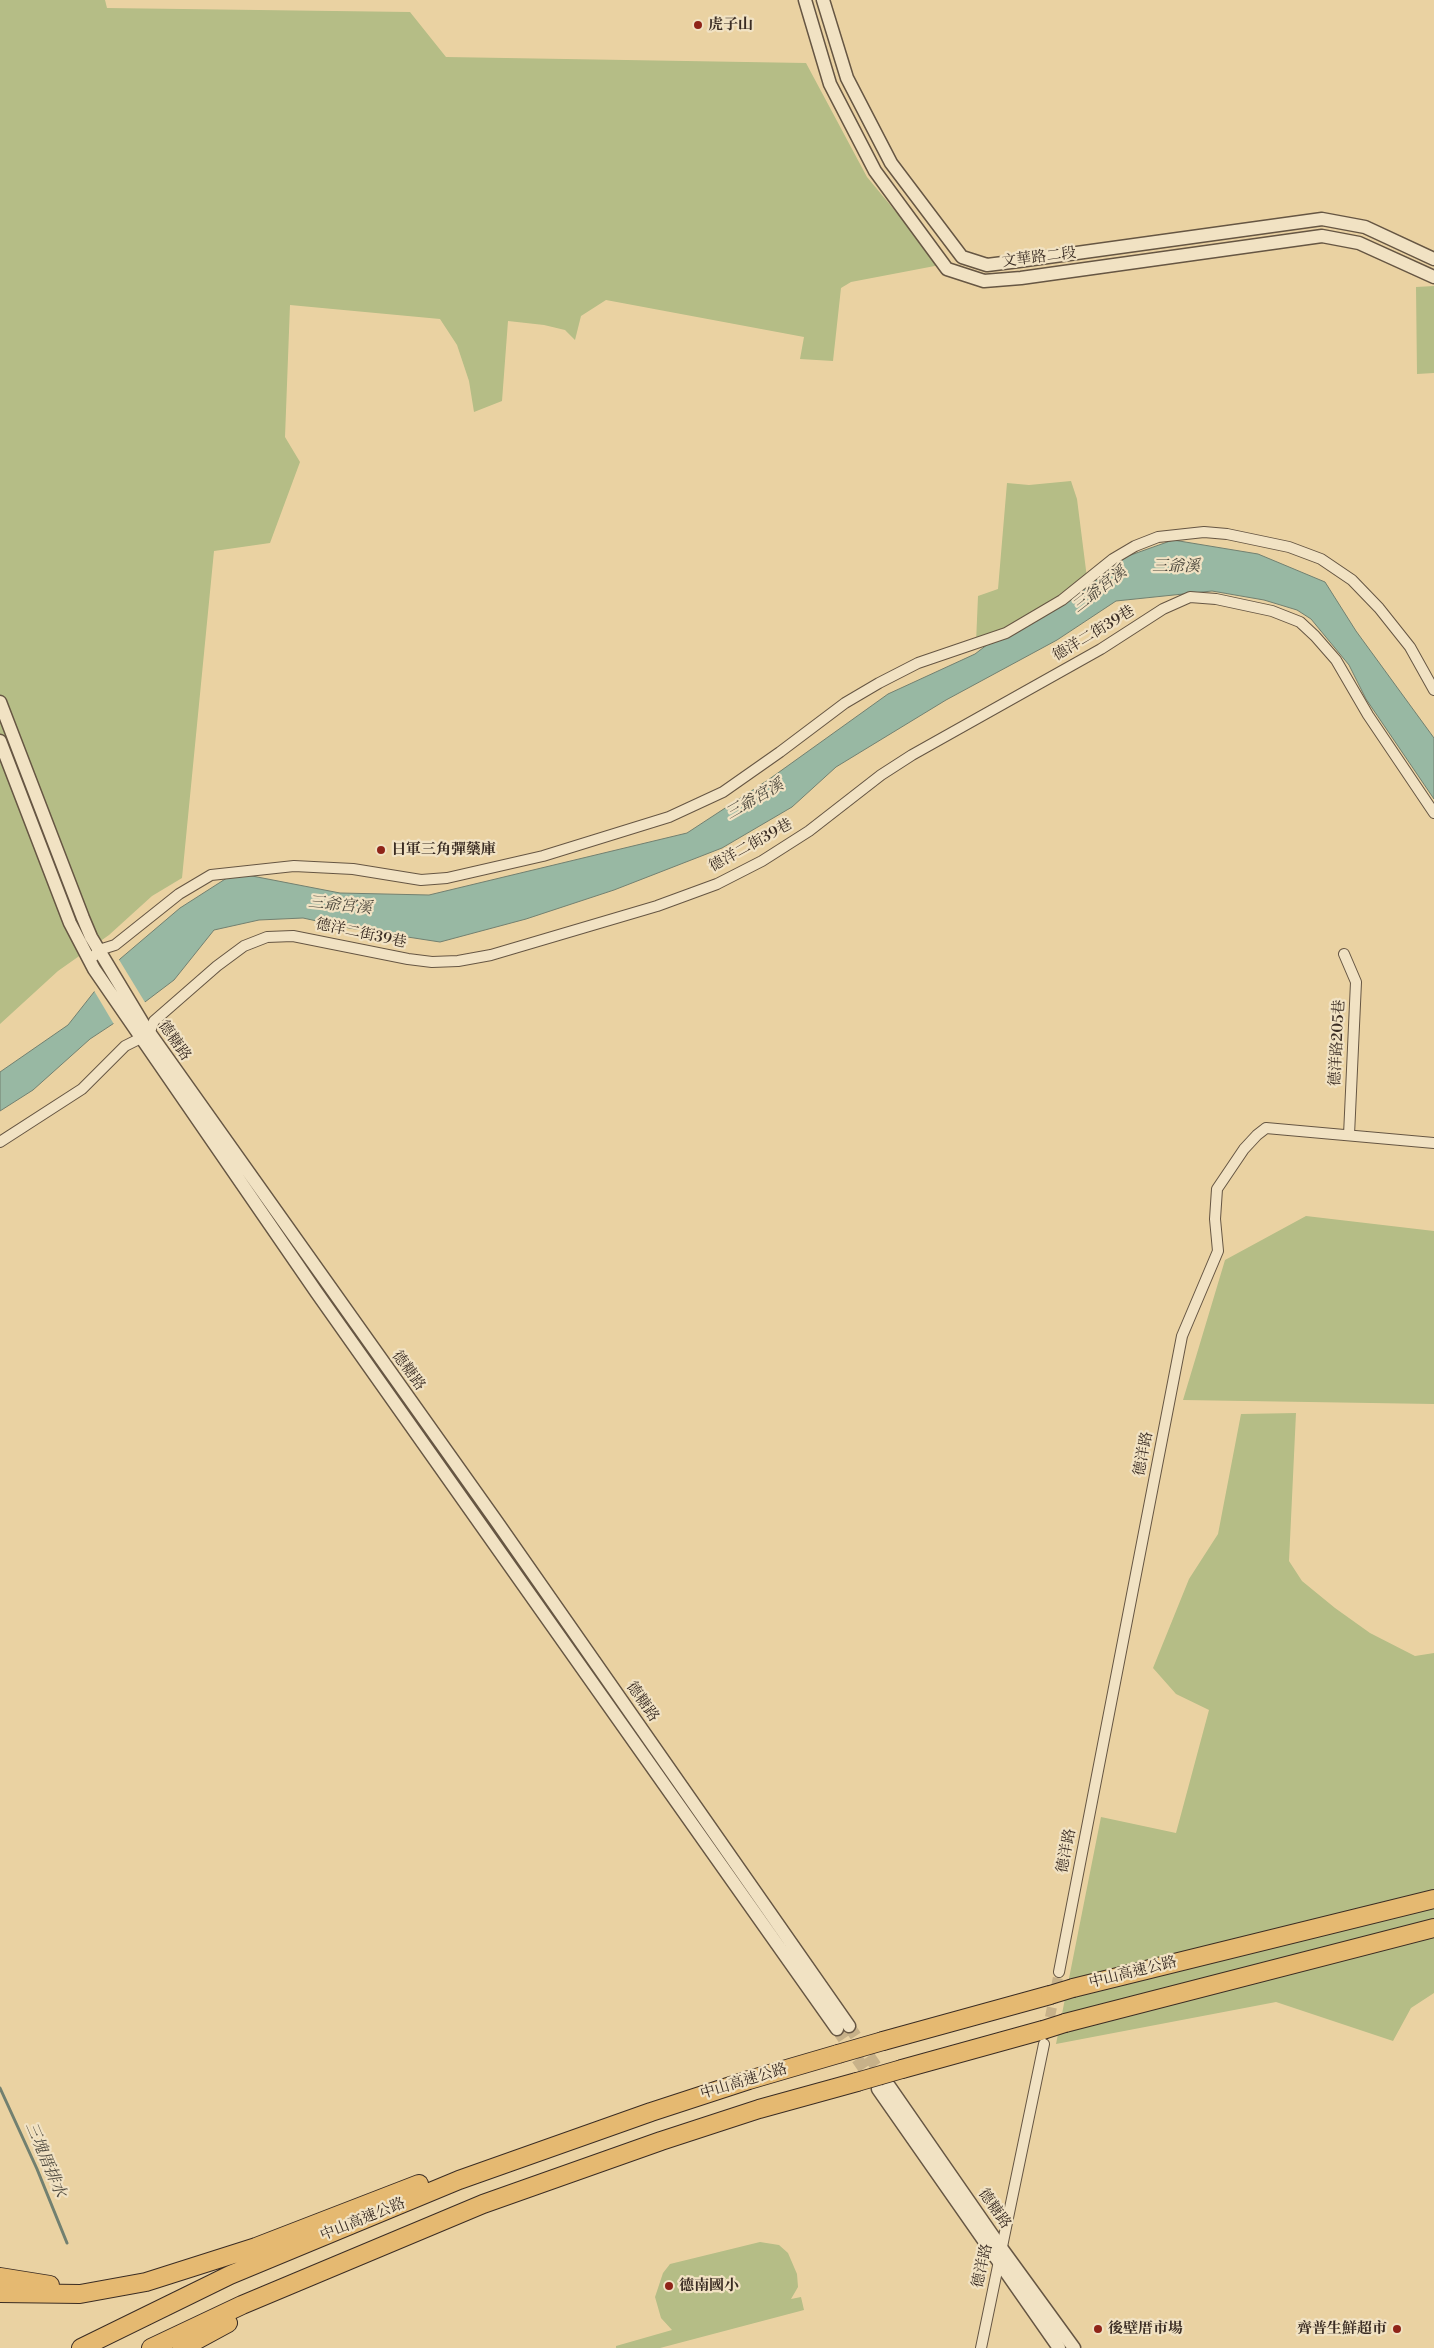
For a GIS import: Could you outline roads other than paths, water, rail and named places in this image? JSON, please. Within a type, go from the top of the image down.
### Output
[{"type":"highway","name":"中山高速公路","points":[[81,2348],[230,2275],[479,2172],[650,2112],[749,2080],[1073,1988],[1434,1899]]},
{"type":"highway","name":"中山高速公路","points":[[151,2348],[242,2304],[506,2195],[661,2141],[759,2109],[902,2069],[1044,2037],[1065,2024],[1434,1928]]},
{"type":"highway","points":[[0,2294],[80,2294],[146,2282],[180,2273],[247,2250],[455,2170],[479,2172]]},
{"type":"highway","points":[[182,2348],[246,2314],[487,2213],[506,2195]]},
{"type":"highway","points":[[0,2277],[41,2284],[106,2289]]},
{"type":"street","name":"文華路二段","points":[[805,0],[830,84],[871,162],[947,269],[984,281],[1020,278],[1322,236],[1359,242],[1434,277]]},
{"type":"street","name":"文華路二段","points":[[823,0],[847,78],[891,163],[962,257],[987,265],[1322,219],[1365,227],[1434,259]]},
{"type":"street","points":[[92,965],[101,954],[179,894],[211,875],[294,866],[353,869],[421,880],[447,878],[543,856],[669,818],[723,792],[845,703],[879,683],[918,663],[1006,634],[1062,600],[1117,557],[1135,546],[1158,537],[1204,532],[1227,534],[1289,547],[1321,559],[1352,580],[1379,608],[1410,647],[1434,690]]},
{"type":"street","name":"德洋二街39巷","points":[[0,1142],[82,1089],[125,1046],[217,966],[244,946],[268,938],[293,936],[408,959],[432,962],[458,961],[491,955],[624,917],[717,884],[754,865],[809,831],[881,775],[940,738],[1101,649],[1163,609],[1190,598],[1216,599],[1272,611],[1300,622],[1316,636],[1336,660],[1368,715],[1434,812]]},
{"type":"street","name":"德糖路","points":[[0,702],[82,918],[142,1032]]},
{"type":"street","name":"德糖路","points":[[0,741],[70,923],[92,965],[497,1522],[843,2028]]},
{"type":"street","name":"德洋路205巷","points":[[1344,954],[1356,982],[1348,1135]]},
{"type":"street","name":"德洋路","points":[[1059,1972],[1182,1336],[1218,1251],[1215,1219],[1217,1189],[1256,1134],[1266,1128],[1434,1143]]},
{"type":"street","name":"德洋路","points":[[981,2348],[1044,2037]]},
{"type":"street","name":"德糖路","points":[[1059,2348],[998,2264],[884,2088],[1074,2348]]},
{"type":"water","name":"三爺溪","points":[[1173,540],[1258,554],[1325,582],[1356,631],[1434,738],[1434,799],[1366,699],[1349,665],[1311,619],[1297,610],[1264,600],[1212,591],[1116,601],[1057,640],[946,700],[836,767],[792,807],[722,848],[614,890],[526,919],[440,942],[349,928],[303,918],[259,920],[214,930],[174,980],[137,1008],[90,1039],[33,1090],[0,1111],[0,1072],[68,1025],[120,959],[180,908],[230,876],[247,875],[340,893],[429,895],[687,833],[768,780],[888,694],[975,654],[992,641],[1088,584],[1128,556]]},
{"type":"waterway","name":"三塊厝排水","points":[[0,2088],[37,2169],[67,2243]]},
{"type":"tunnel","points":[[1047,2032],[1059,1972]]},
{"type":"tunnel","points":[[849,2026],[885,2080]]},
{"type":"tunnel","points":[[837,2029],[875,2085]]},
{"type":"place","name":"虎子山","points":[[698,25]]},
{"type":"place","name":"日軍三角彈藥庫","points":[[381,850]]},
{"type":"place","name":"德南國小","points":[[669,2286]]},
{"type":"place","name":"後壁厝市場","points":[[1098,2329]]},
{"type":"place","name":"齊普生鮮超市","points":[[1397,2329]]},
{"type":"water label","name":"三爺宮溪","points":[[1100,590]]},
{"type":"water label","name":"三爺宮溪","points":[[755,800]]},
{"type":"water label","name":"三爺宮溪","points":[[340,906]]}]
